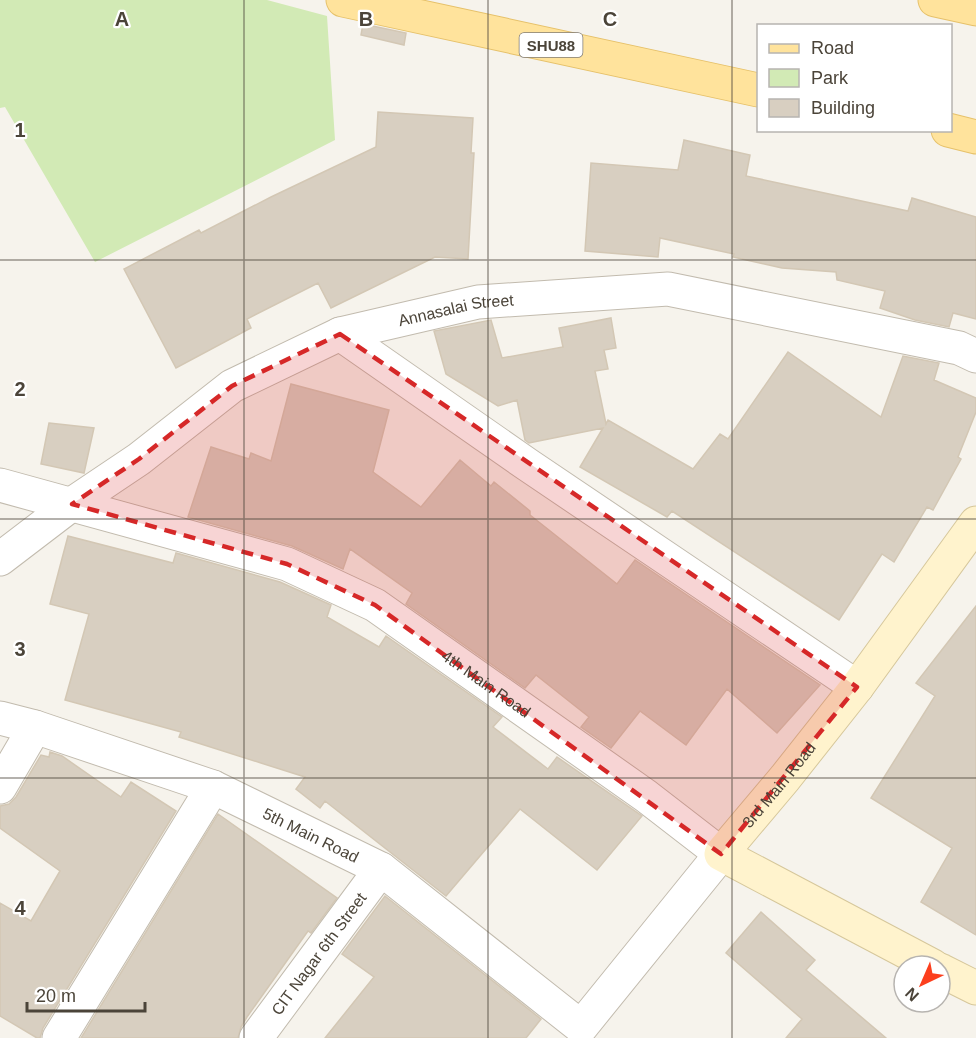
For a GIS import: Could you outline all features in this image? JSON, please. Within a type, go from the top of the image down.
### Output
[{"type":"main road","name":"SHU88","points":[[344,0],[757,90]]},
{"type":"main road","points":[[935,0],[976,9]]},
{"type":"main road","points":[[952,131],[976,136]]},
{"type":"main road","name":"3rd Main Road","points":[[721,854],[857,687],[976,523]]},
{"type":"main road","name":"4th Main Road","points":[[721,854],[910,954]]},
{"type":"main road","points":[[952,976],[976,988]]},
{"type":"street","name":"Annasalai Street","points":[[0,559],[72,504],[139,459],[232,386],[340,334],[478,302],[668,289],[959,348],[976,356]]},
{"type":"street","points":[[340,334],[528,465],[857,687]]},
{"type":"street","name":"4th Main Road","points":[[0,485],[287,564],[375,605],[646,796],[721,854]]},
{"type":"street","name":"5th Main Road","points":[[0,718],[35,727],[213,787],[381,869],[576,1032]]},
{"type":"street","points":[[0,788],[35,727]]},
{"type":"street","points":[[59,1038],[213,787]]},
{"type":"street","name":"3rd Main Road","points":[[576,1032],[721,854]]},
{"type":"street","name":"CIT Nagar 6th Street","points":[[256,1038],[381,869]]},
{"type":"highlighted area","points":[[340,334],[857,687],[721,854],[375,605],[287,564],[72,504],[139,459],[232,386]]},
{"type":"green space","points":[[0,0],[267,0],[327,16],[335,140],[95,262],[5,107],[0,108]]},
{"type":"building","points":[[363,24],[406,33],[404,45],[361,35]]},
{"type":"building","points":[[378,112],[473,118],[471,153],[474,153],[468,259],[435,257],[331,308],[318,283],[247,319],[251,328],[176,368],[124,269],[199,230],[201,233],[376,147]]},
{"type":"building","points":[[684,140],[750,155],[746,176],[908,211],[912,198],[976,217],[976,319],[953,313],[949,327],[915,320],[880,308],[885,291],[837,280],[836,272],[782,268],[733,257],[734,254],[660,238],[658,257],[585,251],[591,163],[678,170]]},
{"type":"building","points":[[611,318],[616,348],[604,350],[608,369],[595,371],[606,424],[608,420],[693,469],[720,434],[728,439],[788,352],[881,417],[903,356],[939,363],[934,380],[976,398],[976,412],[958,457],[961,459],[933,510],[927,507],[894,562],[882,554],[839,620],[672,511],[667,517],[580,467],[603,428],[529,443],[525,440],[517,400],[498,406],[446,374],[434,331],[491,320],[502,358],[563,347],[559,328]]},
{"type":"building","points":[[291,384],[389,410],[373,472],[421,507],[460,460],[491,486],[494,482],[530,511],[530,515],[617,584],[635,560],[820,685],[777,733],[727,689],[686,745],[640,711],[611,748],[581,727],[589,717],[536,675],[525,688],[406,604],[412,593],[350,549],[343,569],[292,546],[188,517],[211,447],[249,459],[251,453],[271,461]]},
{"type":"building","points":[[49,423],[94,428],[84,473],[41,464]]},
{"type":"building","points":[[68,536],[173,563],[176,553],[280,582],[331,605],[327,617],[379,647],[386,636],[502,717],[493,727],[548,769],[557,757],[642,816],[597,870],[520,809],[446,896],[325,801],[320,808],[296,789],[305,777],[179,737],[181,732],[65,700],[89,614],[50,604]]},
{"type":"building","points":[[976,606],[976,935],[921,902],[952,848],[871,798],[935,696],[916,683]]},
{"type":"building","points":[[50,752],[62,756],[121,797],[131,782],[176,811],[43,1028],[40,1038],[37,1038],[0,1016],[0,903],[31,921],[60,871],[0,828],[0,806],[9,804],[16,797],[41,755],[49,757]]},
{"type":"building","points":[[218,814],[337,898],[311,933],[308,931],[247,1017],[238,1038],[81,1038]]},
{"type":"building","points":[[385,896],[541,1019],[526,1038],[325,1038],[374,977],[342,954]]},
{"type":"building","points":[[761,912],[815,960],[806,970],[886,1038],[786,1038],[802,1019],[726,953]]}]
